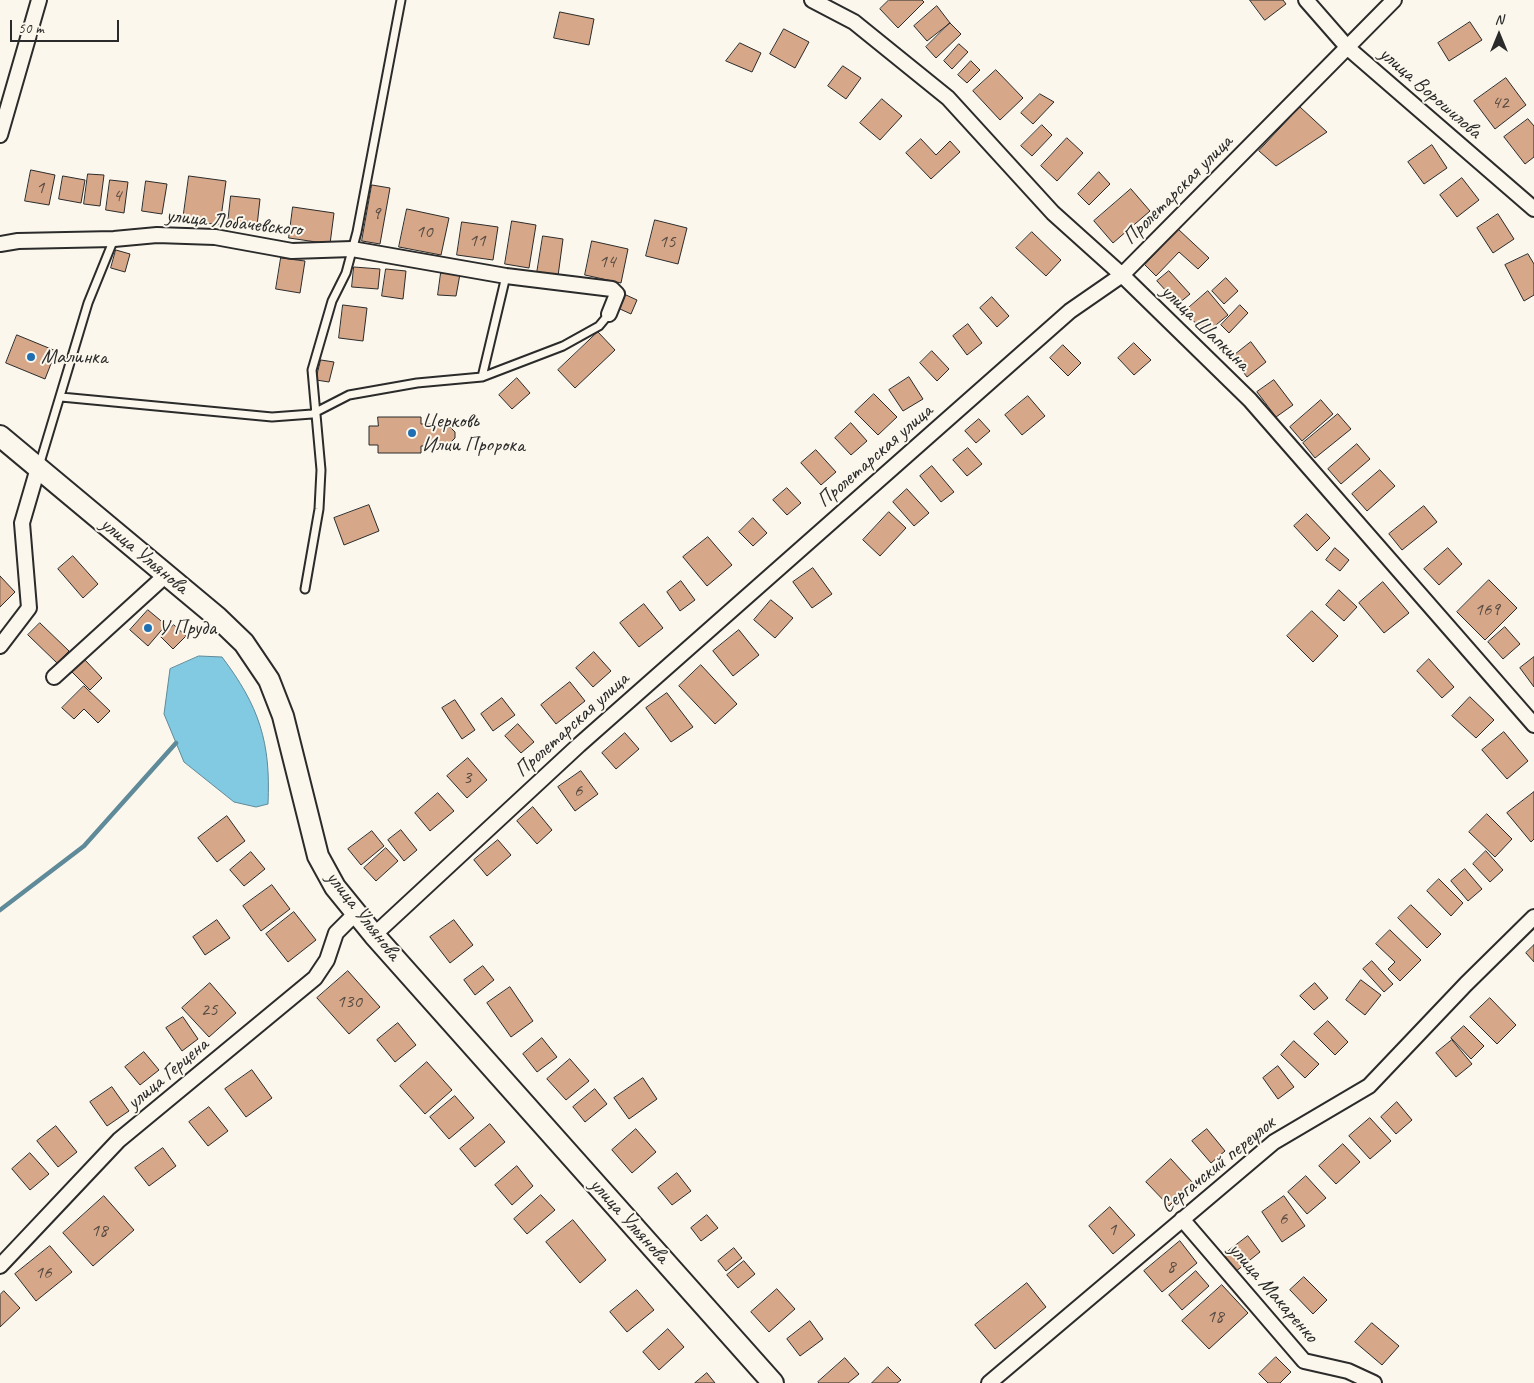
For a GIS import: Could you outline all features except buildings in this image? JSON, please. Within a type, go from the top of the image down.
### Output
[{"type":"main road","name":"улица Ульянова","points":[[0,436],[217,617],[244,643],[269,680],[283,716],[318,856],[335,887],[374,935],[773,1383]]},
{"type":"street","points":[[0,135],[39,0]]},
{"type":"street","name":"улица Шапкина","points":[[812,0],[854,22],[948,98],[1053,213],[1122,275],[1250,400],[1534,725]]},
{"type":"street","name":"улица Ворошилова","points":[[1306,0],[1348,48],[1534,209]]},
{"type":"street","name":"Пролетарская улица","points":[[374,935],[586,738],[1063,317],[1122,275],[1394,0]]},
{"type":"street","name":"улица Лобачевского","points":[[0,244],[18,241],[114,239],[157,235],[216,237],[292,252],[352,248],[506,276],[612,289],[617,294],[610,314]]},
{"type":"street","points":[[0,646],[28,608],[22,523],[38,468]]},
{"type":"street","points":[[54,677],[166,575]]},
{"type":"street","name":"улица Герцена","points":[[0,1266],[119,1140],[315,978],[327,960],[336,933],[356,913]]},
{"type":"street","name":"Сергачский переулок","points":[[989,1383],[1274,1142],[1369,1086],[1466,984],[1534,917]]},
{"type":"street","name":"улица Макаренко","points":[[1182,1219],[1304,1361],[1348,1371],[1374,1383]]},
{"type":"lane","points":[[305,589],[319,509],[321,470],[312,370],[332,301],[346,273],[401,0]]},
{"type":"lane","points":[[38,468],[88,303],[114,239]]},
{"type":"lane","points":[[482,377],[506,276]]},
{"type":"lane","points":[[61,397],[272,417],[312,414],[349,395],[418,383],[482,377],[563,346],[599,326],[610,314]]},
{"type":"water","points":[[199,656],[222,657],[235,675],[254,709],[265,743],[268,804],[256,807],[234,802],[184,762],[164,714],[170,669]]},
{"type":"waterway","points":[[0,910],[84,846],[176,743]]},
{"type":"place","name":"Малинка","points":[[31,357]]},
{"type":"place","name":"Церковь Илии Пророка","points":[[412,433]]},
{"type":"place","name":"У Пруда","points":[[148,628]]}]
